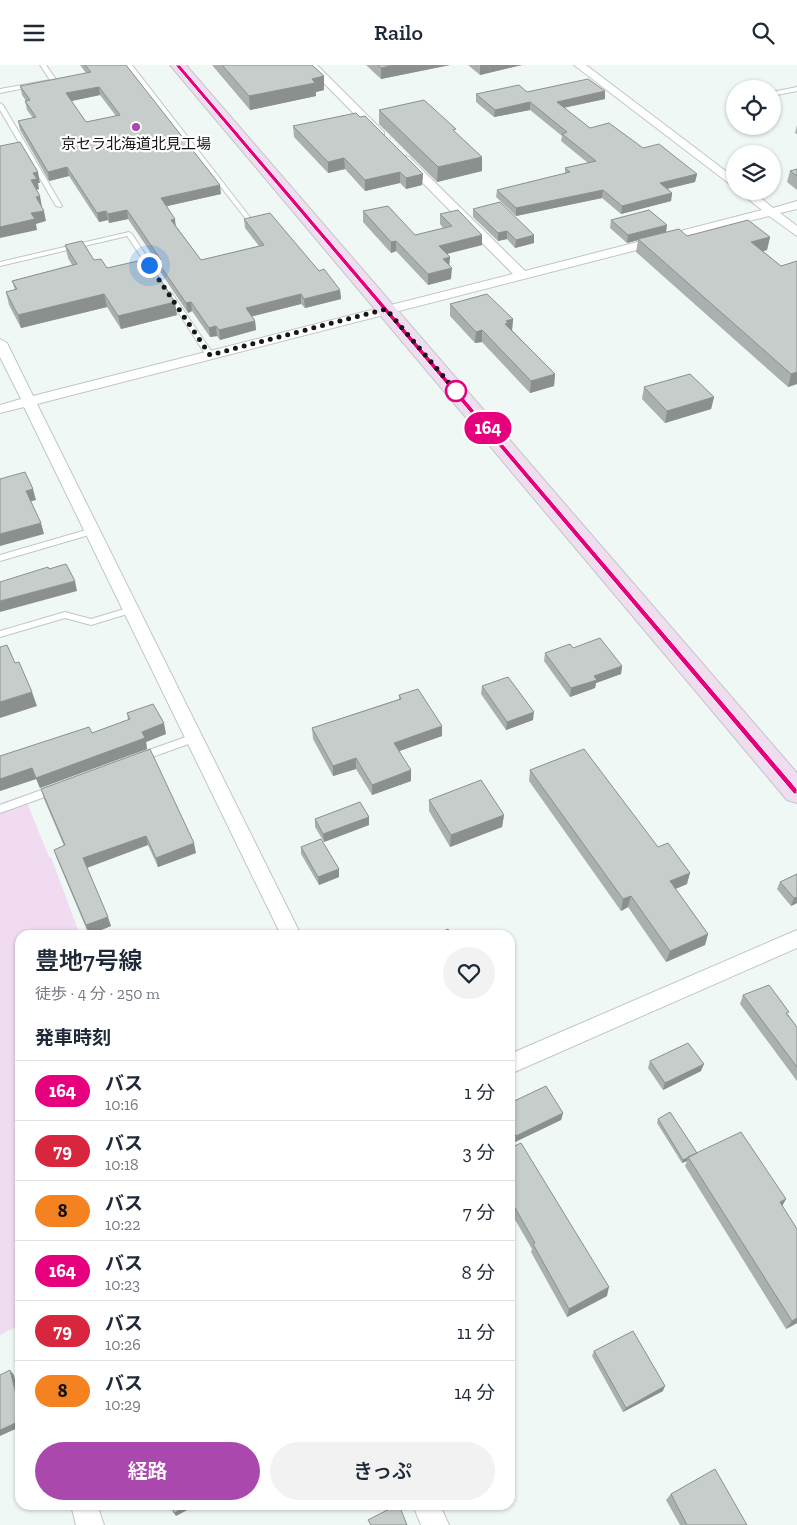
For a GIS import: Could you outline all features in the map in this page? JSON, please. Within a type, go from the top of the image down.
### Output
[{"type":"main road","points":[[178,65],[797,792]]},
{"type":"street","points":[[311,65],[521,275]]},
{"type":"street","points":[[578,65],[726,177]]},
{"type":"street","points":[[756,200],[797,232]]},
{"type":"street","points":[[0,409],[797,205]]},
{"type":"street","points":[[0,343],[289,930]]},
{"type":"street","points":[[515,1062],[797,939]]},
{"type":"street","points":[[86,1510],[90,1525]]},
{"type":"street","points":[[428,1510],[435,1525]]},
{"type":"lane","points":[[0,91],[54,81],[43,65]]},
{"type":"lane","points":[[129,65],[251,222]]},
{"type":"lane","points":[[781,92],[797,89]]},
{"type":"lane","points":[[0,105],[59,206]]},
{"type":"lane","points":[[0,264],[129,234],[156,275]]},
{"type":"lane","points":[[161,283],[210,355]]},
{"type":"lane","points":[[0,558],[93,531]]},
{"type":"lane","points":[[0,634],[65,615],[91,622],[131,610]]},
{"type":"lane","points":[[132,761],[194,738]]},
{"type":"lane","points":[[0,809],[69,784]]},
{"type":"shaded area","points":[[24,795],[49,857],[51,857],[78,930],[15,930],[15,1328],[0,1335],[0,803]]},
{"type":"building","points":[[85,65],[126,65],[220,185],[161,198],[175,219],[171,220],[201,260],[264,245],[244,219],[270,213],[319,271],[324,269],[340,290],[304,299],[301,294],[246,308],[255,321],[219,330],[216,326],[209,328],[191,302],[186,303],[157,261],[161,260],[127,210],[108,214],[106,211],[97,213],[67,167],[48,172],[18,121],[36,117],[25,101],[30,100],[20,86],[91,72]],"holes":[[[99,87],[120,115],[86,122],[66,93]]]},
{"type":"building","points":[[222,65],[312,65],[324,76],[312,79],[315,83],[249,96]]},
{"type":"building","points":[[378,65],[394,65],[381,68]]},
{"type":"building","points":[[588,79],[605,91],[557,102],[590,128],[609,123],[643,148],[659,144],[697,174],[660,183],[672,193],[622,206],[603,190],[516,208],[497,190],[570,172],[565,168],[596,161],[562,134],[567,132],[530,102],[495,110],[476,94],[519,85],[527,92]]},
{"type":"building","points":[[424,100],[456,129],[453,130],[482,157],[438,167],[379,110]]},
{"type":"building","points":[[356,113],[360,117],[365,116],[423,174],[406,178],[400,172],[365,180],[344,158],[328,162],[293,126]]},
{"type":"building","points":[[20,142],[38,172],[33,173],[37,179],[31,180],[40,196],[36,197],[44,211],[31,213],[35,219],[0,227],[0,146]]},
{"type":"building","points":[[797,169],[797,176],[790,171]]},
{"type":"building","points":[[500,202],[534,235],[516,240],[507,231],[498,233],[473,209]]},
{"type":"building","points":[[388,206],[415,235],[452,226],[440,214],[458,210],[482,235],[439,246],[450,257],[443,259],[452,268],[428,274],[396,241],[391,242],[363,211]]},
{"type":"building","points":[[649,210],[667,225],[628,235],[611,220]]},
{"type":"building","points":[[748,220],[770,237],[751,242],[781,266],[797,261],[797,372],[791,374],[638,239],[679,229],[687,236]]},
{"type":"building","points":[[82,241],[94,260],[101,259],[107,268],[147,259],[175,302],[118,316],[104,294],[18,315],[6,292],[17,289],[12,281],[77,264],[65,245]]},
{"type":"building","points":[[487,294],[513,319],[506,321],[508,323],[505,324],[555,374],[531,381],[482,330],[476,332],[450,304]]},
{"type":"building","points":[[690,374],[714,397],[667,411],[644,387]]},
{"type":"building","points":[[25,472],[33,489],[26,491],[41,523],[0,534],[0,479]]},
{"type":"building","points":[[66,564],[75,581],[0,601],[0,582],[48,567],[49,569]]},
{"type":"building","points":[[600,638],[622,666],[594,676],[597,680],[571,688],[545,653],[570,644],[573,648]]},
{"type":"building","points":[[7,645],[15,663],[19,662],[32,692],[0,702],[0,647]]},
{"type":"building","points":[[508,677],[534,712],[507,722],[482,686]]},
{"type":"building","points":[[418,689],[442,726],[394,743],[411,770],[372,785],[356,758],[333,766],[312,728],[401,699],[399,695]]},
{"type":"building","points":[[153,704],[164,723],[142,732],[145,738],[36,778],[32,768],[0,779],[0,756],[89,727],[92,733],[130,719],[127,713]]},
{"type":"building","points":[[150,749],[194,843],[156,858],[146,836],[83,858],[108,917],[86,925],[54,850],[65,845],[41,789]]},
{"type":"building","points":[[584,749],[658,847],[668,843],[690,873],[670,881],[708,934],[670,951],[631,896],[623,899],[530,770]]},
{"type":"building","points":[[481,780],[504,815],[451,835],[429,800]]},
{"type":"building","points":[[360,802],[369,817],[323,834],[315,819]]},
{"type":"building","points":[[321,839],[339,869],[318,877],[301,847]]},
{"type":"building","points":[[797,874],[797,897],[794,898],[780,882]]},
{"type":"building","points":[[769,985],[789,1012],[786,1013],[797,1027],[797,1067],[743,995]]},
{"type":"building","points":[[688,1043],[704,1064],[665,1083],[650,1061]]},
{"type":"building","points":[[546,1086],[563,1113],[516,1136],[515,1101]]},
{"type":"building","points":[[670,1112],[697,1153],[683,1160],[658,1119]]},
{"type":"building","points":[[741,1132],[786,1199],[780,1202],[797,1229],[797,1318],[792,1321],[688,1157]]},
{"type":"building","points":[[521,1143],[609,1287],[569,1309],[515,1208],[515,1146]]},
{"type":"building","points":[[633,1331],[665,1386],[626,1408],[594,1351]]},
{"type":"building","points":[[10,1370],[15,1390],[15,1423],[0,1430],[0,1375]]},
{"type":"building","points":[[715,1469],[747,1525],[687,1525],[671,1494]]},
{"type":"building","points":[[387,1510],[401,1510],[407,1525],[371,1525],[368,1520]]},
{"type":"bus line","name":"164","points":[[178,65],[797,792]]},
{"type":"place","name":"京セラ北海道北見工場","points":[[136,127]]},
{"type":"route","points":[[149,265],[210,355],[386,309],[456,391]]}]
